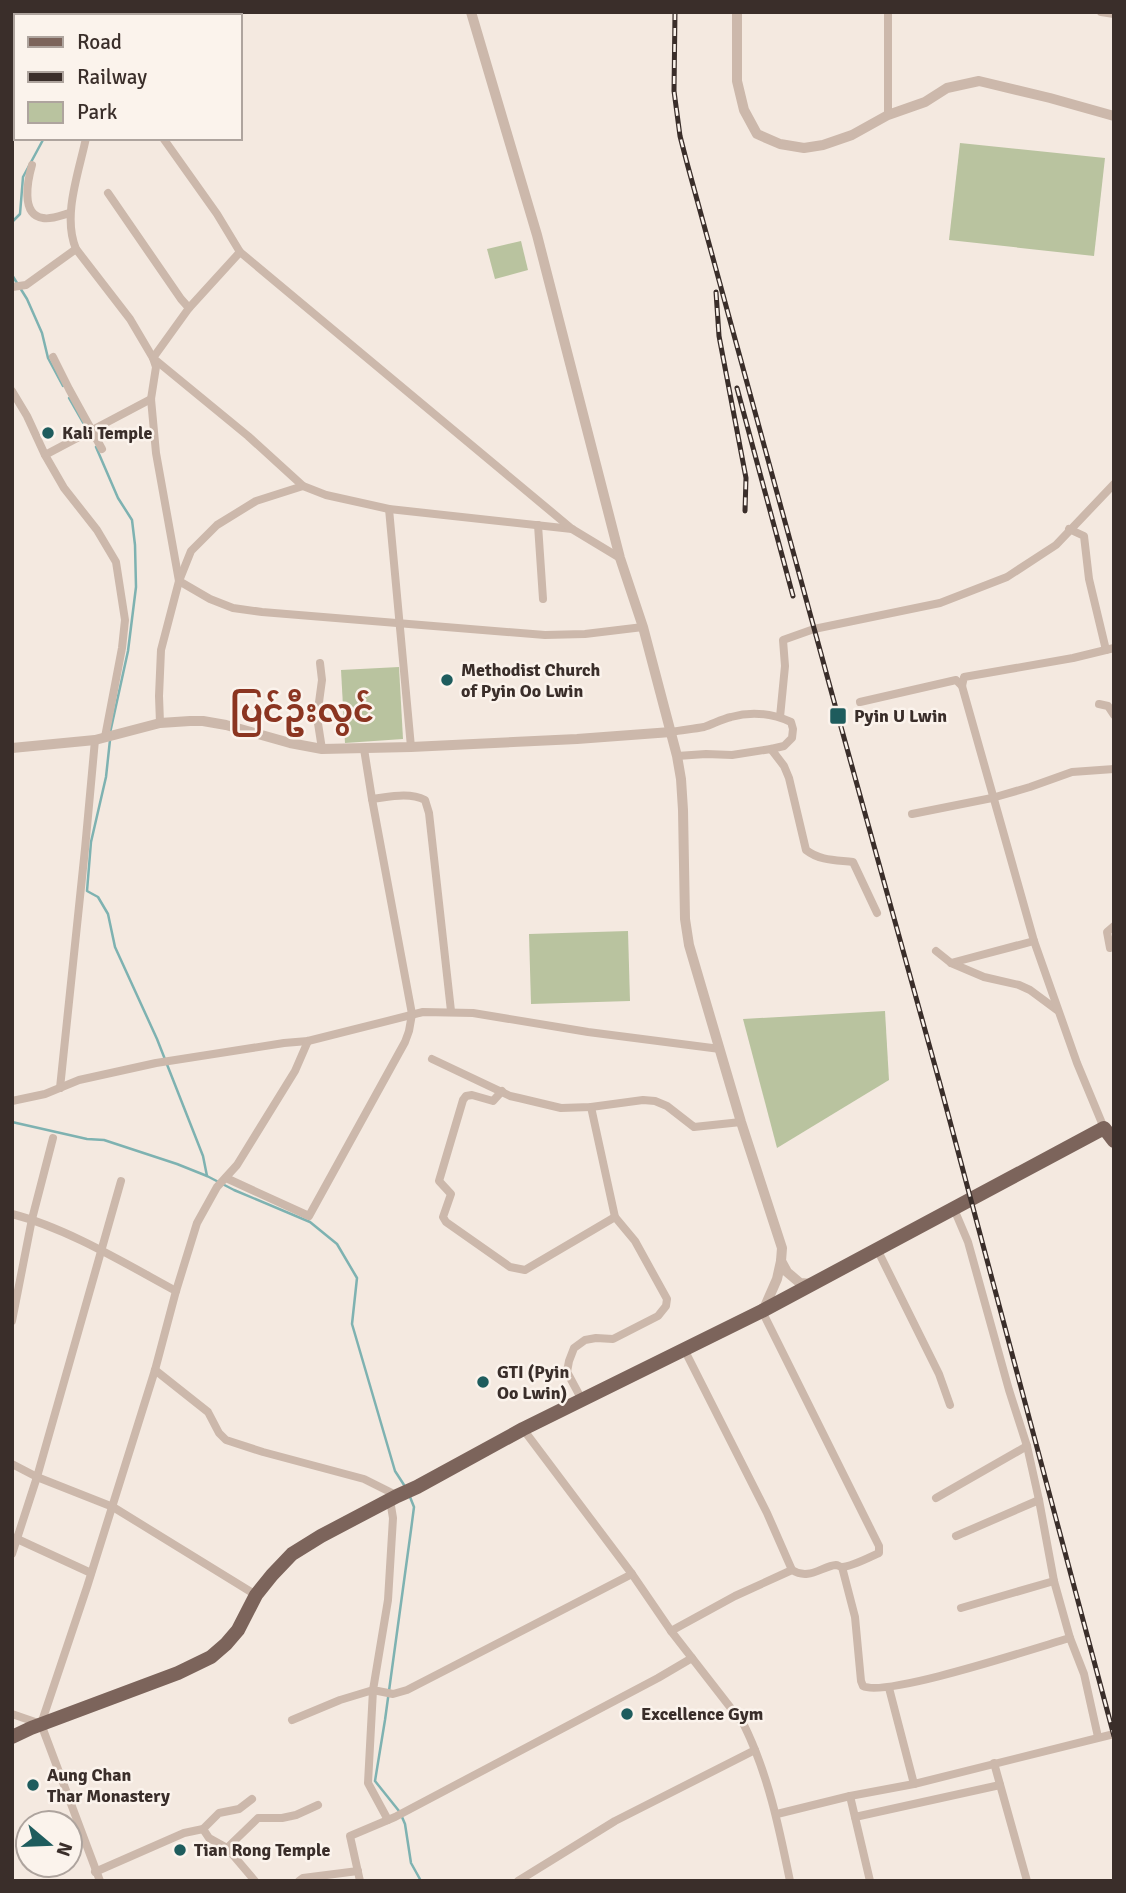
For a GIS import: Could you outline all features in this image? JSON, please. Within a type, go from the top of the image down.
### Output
[{"type":"main road","points":[[12,1737],[178,1673],[211,1657],[238,1630],[256,1595],[272,1575],[292,1554],[321,1536],[523,1429],[685,1351],[814,1284],[1109,1126],[1114,1140]]},
{"type":"street","points":[[471,12],[537,235],[620,558],[643,627],[677,756],[684,810],[685,919],[689,945],[741,1122],[782,1248],[777,1279],[762,1311],[879,1546],[880,1553],[842,1567],[836,1565],[818,1572],[803,1574],[792,1570],[767,1513],[685,1351]]},
{"type":"street","points":[[737,12],[737,81],[744,110],[757,134],[780,144],[804,148],[823,145],[852,135],[888,115],[925,102],[947,88],[979,81],[1114,116]]},
{"type":"street","points":[[888,12],[888,115]]},
{"type":"street","points":[[1101,12],[1114,14]]},
{"type":"street","points":[[86,140],[70,213],[71,237],[76,249],[130,319],[156,367],[151,399],[156,453],[179,581],[210,599],[233,608],[511,634],[585,634],[643,627]]},
{"type":"street","points":[[164,140],[217,214],[240,253],[572,529],[620,558]]},
{"type":"street","points":[[32,164],[27,194],[35,215],[46,219],[70,213]]},
{"type":"street","points":[[108,193],[181,299],[190,308]]},
{"type":"street","points":[[13,286],[26,285],[76,249]]},
{"type":"street","points":[[153,358],[190,308],[240,253]]},
{"type":"street","points":[[53,357],[102,449]]},
{"type":"street","points":[[153,358],[248,436],[303,486],[326,495],[389,509],[572,529]]},
{"type":"street","points":[[12,391],[64,488],[97,530],[116,562],[125,620],[85,849],[60,1088]]},
{"type":"street","points":[[46,455],[151,399]]},
{"type":"street","points":[[779,717],[785,666],[783,640],[814,629],[940,603],[1007,577],[1056,545],[1114,484]]},
{"type":"street","points":[[160,723],[161,650],[179,581],[191,551],[217,525],[256,501],[303,486]]},
{"type":"street","points":[[389,509],[411,747]]},
{"type":"street","points":[[538,525],[543,599]]},
{"type":"street","points":[[1069,529],[1084,536],[1089,579],[1110,649],[964,677],[962,686],[992,798],[1057,1010],[1094,1108],[1109,1126]]},
{"type":"street","points":[[320,663],[322,680],[317,717],[321,749]]},
{"type":"street","points":[[860,702],[956,680],[962,686]]},
{"type":"street","points":[[1099,704],[1108,706],[1114,715]]},
{"type":"street","points":[[12,748],[106,737],[160,723],[203,721],[321,749],[577,739],[671,732],[753,713],[779,717],[791,722],[793,729],[792,738],[784,746],[732,755],[677,756]]},
{"type":"street","points":[[226,1179],[309,1216],[410,1031],[412,1014],[364,749]]},
{"type":"street","points":[[771,749],[789,778],[806,850],[822,858],[853,862],[877,913]]},
{"type":"street","points":[[912,814],[992,798],[1072,772],[1114,769]]},
{"type":"street","points":[[372,799],[407,796],[425,800],[429,813],[451,1011]]},
{"type":"street","points":[[1110,948],[1107,932],[1114,926]]},
{"type":"street","points":[[951,962],[1034,941]]},
{"type":"street","points":[[936,951],[951,962],[984,977],[1030,990],[1057,1010]]},
{"type":"street","points":[[12,1101],[45,1094],[79,1080],[166,1061],[284,1042],[308,1041],[423,1012],[473,1013],[588,1032],[720,1049]]},
{"type":"street","points":[[252,1799],[239,1809],[219,1813],[203,1829],[184,1833],[97,1876],[41,1724],[113,1507],[197,1223],[217,1187],[237,1164],[295,1071],[308,1041]]},
{"type":"street","points":[[432,1059],[519,1098],[561,1108],[643,1100],[667,1106],[694,1127],[741,1122]]},
{"type":"street","points":[[502,1091],[493,1101],[472,1096],[466,1096],[463,1100],[439,1181],[451,1194],[443,1217],[446,1222],[510,1267],[525,1270],[615,1217]]},
{"type":"street","points":[[582,1400],[567,1372],[574,1348],[585,1340],[613,1339],[658,1316],[666,1306],[667,1299],[635,1241],[615,1217],[591,1107]]},
{"type":"street","points":[[12,1321],[32,1219],[53,1138]]},
{"type":"street","points":[[12,1554],[37,1476],[121,1181]]},
{"type":"street","points":[[954,1209],[968,1242],[1027,1446],[1054,1581],[1084,1674],[1098,1737]]},
{"type":"street","points":[[12,1213],[32,1219],[101,1251],[176,1291]]},
{"type":"street","points":[[877,1249],[939,1374],[950,1405]]},
{"type":"street","points":[[780,1261],[787,1272],[800,1283],[814,1284]]},
{"type":"street","points":[[155,1370],[208,1412],[219,1433],[226,1440],[364,1479],[400,1494],[393,1518],[388,1600],[373,1690],[368,1783],[391,1819]]},
{"type":"street","points":[[523,1429],[632,1574],[671,1631],[744,1725],[776,1814],[790,1881]]},
{"type":"street","points":[[936,1498],[1027,1446]]},
{"type":"street","points":[[12,1464],[113,1507],[256,1595]]},
{"type":"street","points":[[956,1536],[1039,1500]]},
{"type":"street","points":[[15,1538],[90,1573]]},
{"type":"street","points":[[842,1567],[855,1617],[861,1681],[869,1690],[889,1688],[959,1671],[1070,1637]]},
{"type":"street","points":[[671,1631],[735,1596],[792,1570]]},
{"type":"street","points":[[292,1720],[373,1690],[393,1694],[407,1690],[632,1574]]},
{"type":"street","points":[[961,1608],[1054,1581]]},
{"type":"street","points":[[299,1881],[303,1878],[359,1876],[350,1836],[391,1819],[692,1658]]},
{"type":"street","points":[[889,1688],[914,1784]]},
{"type":"street","points":[[12,1714],[41,1724]]},
{"type":"street","points":[[776,1814],[914,1784],[1114,1734]]},
{"type":"street","points":[[519,1881],[615,1821],[755,1750]]},
{"type":"street","points":[[994,1763],[1027,1881]]},
{"type":"street","points":[[855,1817],[1000,1785]]},
{"type":"street","points":[[850,1797],[870,1881]]},
{"type":"street","points":[[227,1848],[258,1818],[296,1815],[318,1805]]},
{"type":"street","points":[[203,1829],[209,1838],[227,1848],[255,1881]]},
{"type":"green space","points":[[960,143],[1105,158],[1094,256],[949,240]]},
{"type":"green space","points":[[521,241],[528,270],[495,279],[487,249]]},
{"type":"green space","points":[[399,667],[403,739],[345,743],[341,670]]},
{"type":"green space","points":[[628,931],[630,1001],[531,1004],[529,934]]},
{"type":"green space","points":[[885,1011],[889,1080],[777,1148],[743,1019]]},
{"type":"waterway","points":[[12,222],[20,214],[23,177],[43,140]]},
{"type":"waterway","points":[[12,275],[27,299],[42,333],[48,358],[63,386]]},
{"type":"waterway","points":[[69,398],[85,426]]},
{"type":"waterway","points":[[96,447],[118,498],[132,520],[135,545],[136,587],[128,651],[110,733]]},
{"type":"waterway","points":[[110,740],[106,777],[91,842],[87,891],[98,897],[108,914],[115,947],[157,1039],[203,1156],[207,1176]]},
{"type":"waterway","points":[[12,1122],[87,1139],[104,1140],[177,1164],[310,1222],[337,1244],[357,1278],[352,1324],[395,1471],[406,1488]]},
{"type":"waterway","points":[[399,1811],[375,1781],[414,1507],[410,1497]]},
{"type":"waterway","points":[[402,1817],[411,1863],[421,1881]]},
{"type":"railway","points":[[675,12],[674,91],[680,136],[940,1084],[1114,1736]]},
{"type":"railway","points":[[716,292],[719,336],[746,478],[745,511]]},
{"type":"railway","points":[[737,388],[793,596]]},
{"type":"place","name":"Kali Temple","points":[[48,433]]},
{"type":"place","name":"Methodist Church of Pyin Oo Lwin","points":[[447,680]]},
{"type":"place","name":"Pyin U Lwin","points":[[838,716]]},
{"type":"place","name":"GTI (Pyin Oo Lwin)","points":[[483,1382]]},
{"type":"place","name":"Excellence Gym","points":[[627,1714]]},
{"type":"place","name":"Aung Chan Thar Monastery","points":[[33,1785]]},
{"type":"place","name":"Tian Rong Temple","points":[[180,1850]]},
{"type":"district","name":"ပြင်ဦးလွင်","points":[[302,711]]}]
